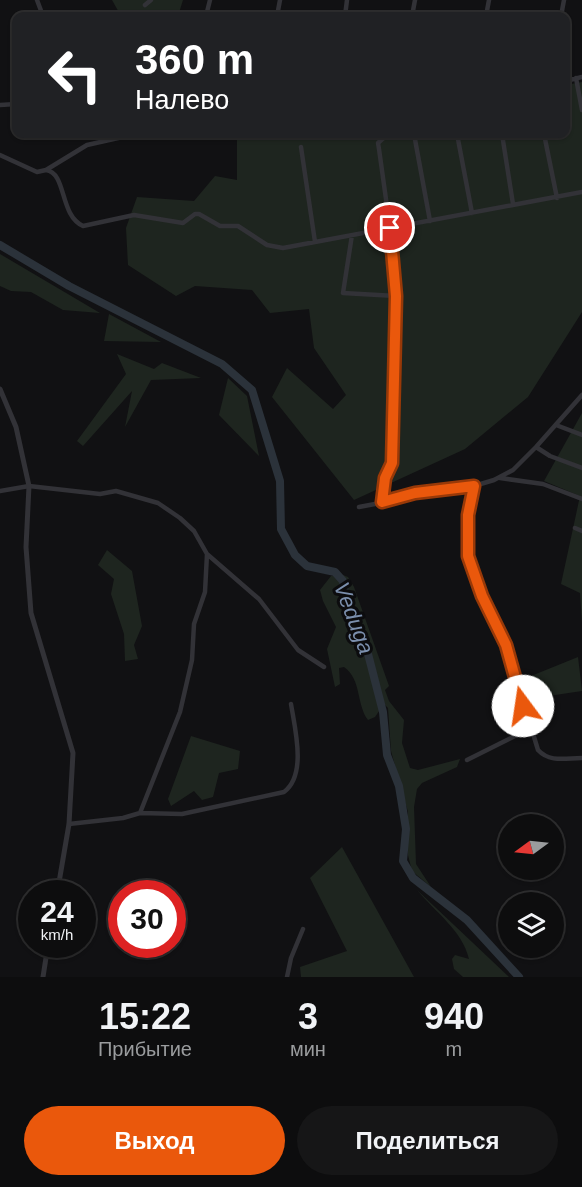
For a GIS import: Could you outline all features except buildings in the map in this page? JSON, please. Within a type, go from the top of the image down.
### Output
[{"type":"street","points":[[145,5],[151,0]]},
{"type":"street","points":[[579,78],[582,110]]},
{"type":"street","points":[[46,170],[87,145],[118,138]]},
{"type":"street","points":[[382,502],[385,478],[392,463],[396,296],[390,228],[378,143],[384,138]]},
{"type":"street","points":[[415,138],[430,221]]},
{"type":"street","points":[[458,138],[472,213]]},
{"type":"street","points":[[503,138],[513,204]]},
{"type":"street","points":[[545,138],[557,198]]},
{"type":"street","points":[[301,147],[315,242]]},
{"type":"street","points":[[0,155],[30,169],[54,171],[58,175],[60,190],[71,214],[83,226],[134,215],[183,223],[195,214],[199,214],[220,226],[238,226],[267,245],[276,247],[315,242],[582,192]]},
{"type":"street","points":[[352,235],[343,293],[396,296]]},
{"type":"street","points":[[0,389],[16,427],[29,486],[26,547],[31,613],[72,743],[74,781],[59,880]]},
{"type":"street","points":[[359,507],[415,493],[474,486],[513,470],[579,403],[582,395]]},
{"type":"street","points":[[556,425],[582,435]]},
{"type":"street","points":[[536,447],[550,456],[582,468]]},
{"type":"street","points":[[497,478],[543,484],[582,499]]},
{"type":"street","points":[[0,491],[29,486],[100,494],[116,491],[147,498],[180,518],[194,531],[207,554],[260,599],[298,650],[324,667]]},
{"type":"street","points":[[474,486],[467,536],[472,573],[506,645],[538,750],[544,757],[582,758]]},
{"type":"street","points":[[575,528],[582,531]]},
{"type":"street","points":[[140,813],[180,712],[192,660],[194,624],[205,592],[207,554]]},
{"type":"street","points":[[69,824],[123,818],[140,813],[182,814],[284,792],[293,782],[297,771],[291,704]]},
{"type":"street","points":[[467,760],[531,728]]},
{"type":"street","points":[[287,977],[291,958],[303,929]]},
{"type":"street","points":[[43,977],[46,958]]},
{"type":"shaded area","points":[[112,0],[183,0],[179,12],[119,12]]},
{"type":"shaded area","points":[[582,82],[582,312],[528,397],[465,449],[354,500],[272,397],[287,368],[333,409],[346,395],[314,348],[309,309],[270,313],[252,290],[195,286],[176,296],[128,265],[126,228],[137,197],[194,201],[215,176],[237,180],[237,138],[570,138],[570,84]]},
{"type":"shaded area","points":[[0,254],[100,313],[63,310],[31,292],[11,291],[0,286]]},
{"type":"shaded area","points":[[109,314],[161,342],[104,341]]},
{"type":"shaded area","points":[[117,354],[154,369],[162,363],[201,378],[151,380],[125,427],[132,391],[83,446],[77,441],[126,374]]},
{"type":"shaded area","points":[[228,378],[247,396],[259,456],[219,415]]},
{"type":"shaded area","points":[[582,413],[582,623],[580,593],[561,584],[580,496],[544,481]]},
{"type":"shaded area","points":[[107,550],[132,571],[142,626],[134,645],[138,659],[125,661],[124,634],[111,594],[114,579],[98,565]]},
{"type":"shaded area","points":[[331,576],[348,577],[354,587],[389,686],[385,690],[389,701],[404,720],[402,743],[410,768],[418,770],[460,759],[457,767],[422,783],[417,789],[414,807],[416,864],[431,887],[412,871],[408,855],[408,812],[391,751],[388,708],[384,704],[375,717],[368,720],[364,714],[354,679],[344,667],[339,668],[340,684],[335,687],[327,649],[336,627],[320,590]]},
{"type":"shaded area","points":[[578,657],[582,691],[535,698],[531,676]]},
{"type":"shaded area","points":[[191,736],[240,751],[238,769],[219,773],[213,797],[202,800],[194,791],[171,806],[168,799]]},
{"type":"shaded area","points":[[342,847],[414,977],[301,977],[300,967],[347,951],[310,878]]},
{"type":"shaded area","points":[[417,890],[509,977],[463,977],[454,969],[452,959],[455,955],[469,959],[465,949],[454,930]]},
{"type":"waterway","name":"Veduga","points":[[0,245],[69,286],[222,364],[252,390],[280,481],[281,529],[295,555],[307,566],[335,572],[343,581],[349,617],[367,650],[383,712],[387,755],[399,786],[406,829],[403,861],[413,878],[467,920],[519,977]]},
{"type":"route","points":[[390,228],[396,296],[392,463],[385,478],[382,502],[415,493],[474,486],[468,515],[468,556],[472,573],[506,645],[523,706]]}]
